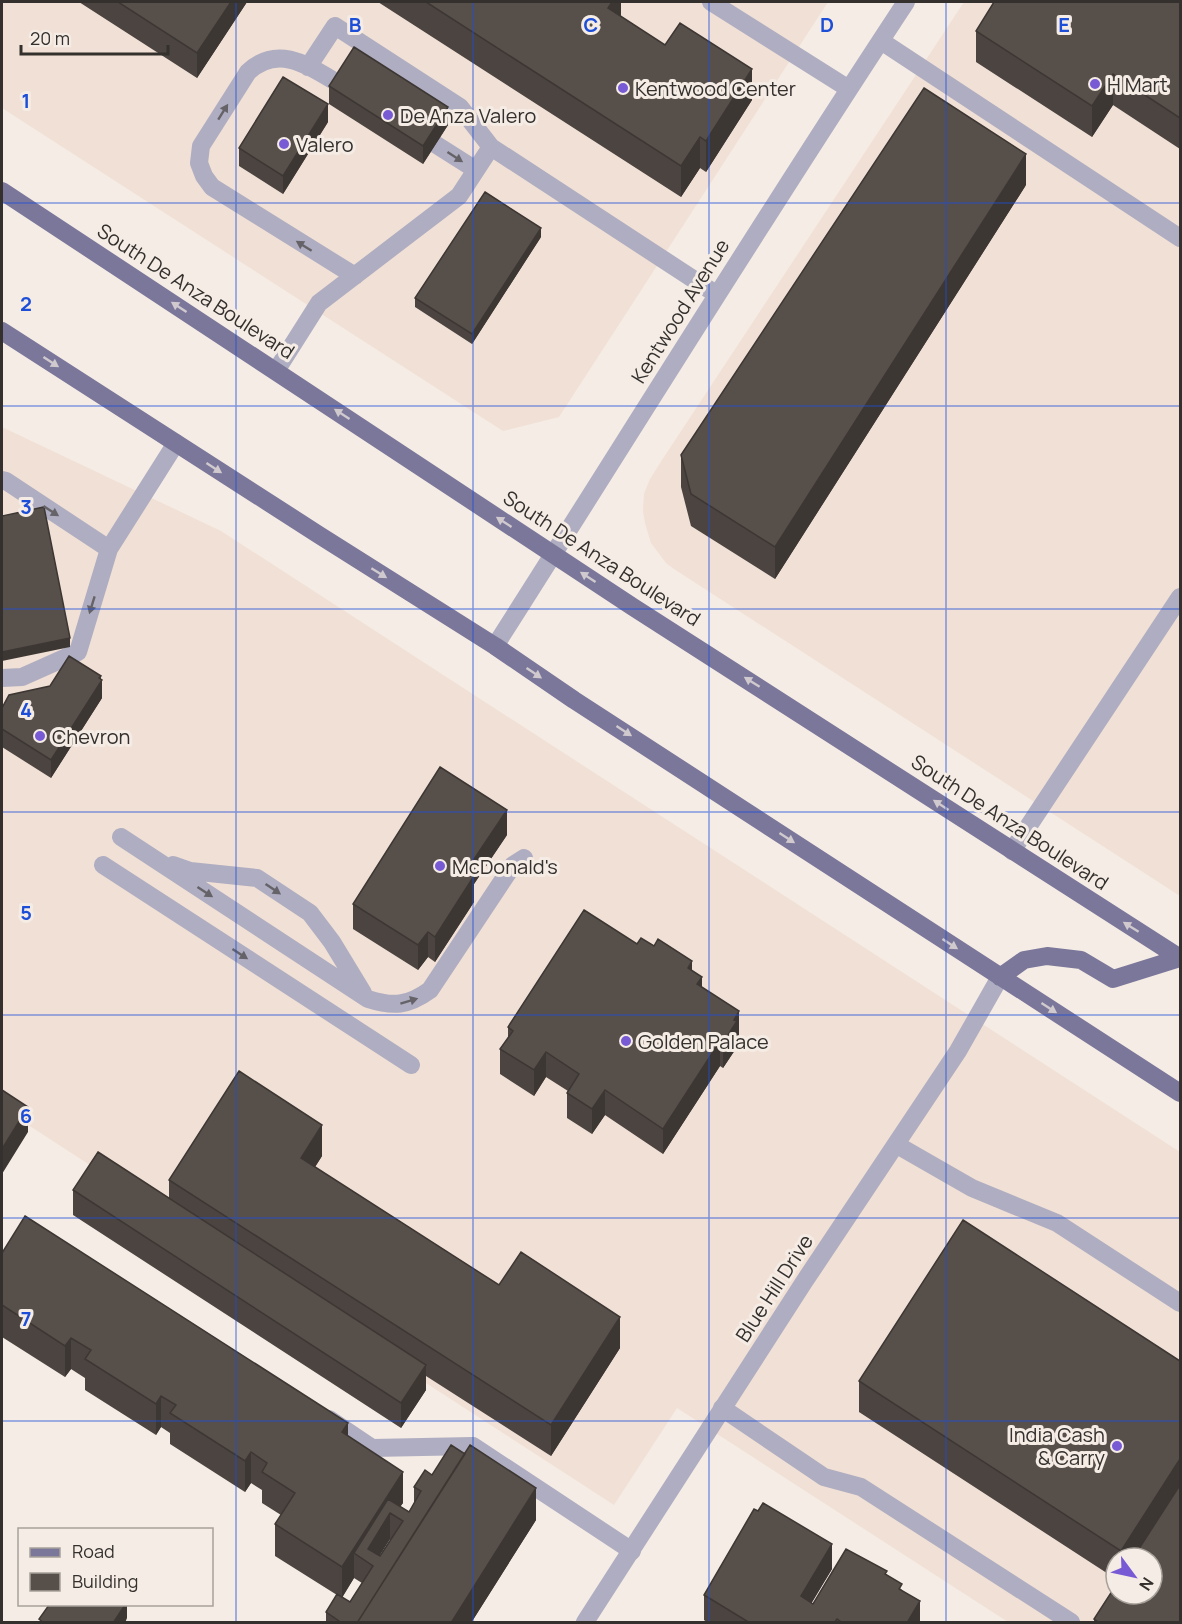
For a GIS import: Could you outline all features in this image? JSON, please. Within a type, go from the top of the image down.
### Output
[{"type":"main road","name":"South De Anza Boulevard","points":[[2,190],[553,554],[1180,958]]},
{"type":"main road","points":[[2,331],[495,646],[574,700],[1180,1092]]},
{"type":"main road","points":[[1000,977],[1024,960],[1047,956],[1081,960],[1113,979],[1180,958]]},
{"type":"street","points":[[711,2],[849,89]]},
{"type":"street","name":"Kentwood Avenue","points":[[495,646],[716,294],[906,2]]},
{"type":"street","points":[[308,67],[335,26],[460,107],[491,147],[716,294]]},
{"type":"street","points":[[881,41],[1180,238]]},
{"type":"street","points":[[341,85],[308,67],[285,58],[271,58],[258,63],[253,67],[201,146],[199,163],[212,187],[355,276]]},
{"type":"street","points":[[435,144],[476,171]]},
{"type":"street","points":[[276,371],[319,303],[459,196],[491,147]]},
{"type":"street","points":[[2,678],[22,677],[78,652],[109,549],[176,443]]},
{"type":"street","points":[[2,480],[109,549]]},
{"type":"street","points":[[1012,851],[1180,597]]},
{"type":"street","points":[[121,837],[368,999],[386,1005],[404,1004],[420,998],[430,990],[513,865],[524,858]]},
{"type":"street","points":[[157,860],[190,871],[256,878],[310,913],[333,942],[346,968],[368,999]]},
{"type":"street","points":[[103,865],[411,1065]]},
{"type":"street","name":"Blue Hill Drive","points":[[585,1623],[722,1408],[958,1051],[1000,977]]},
{"type":"street","points":[[897,1145],[972,1188],[1058,1223],[1180,1303]]},
{"type":"street","points":[[722,1408],[824,1476],[861,1487],[1071,1623]]},
{"type":"street","points":[[313,1409],[372,1448],[473,1446],[632,1551]]},
{"type":"shaded area","points":[[2,2],[828,2],[559,417],[503,431],[2,108]]},
{"type":"shaded area","points":[[964,2],[1180,2],[1180,896],[674,569],[666,563],[651,543],[645,523],[644,494],[650,479]]},
{"type":"shaded area","points":[[2,427],[221,531],[1180,1152],[1180,1622],[1008,1622],[677,1408],[614,1505],[2,1108]]},
{"type":"building","points":[[118,2],[231,2],[197,53]]},
{"type":"building","name":"Kentwood Center","points":[[426,2],[612,2],[608,8],[665,45],[680,23],[752,69],[706,141],[700,137],[681,166]]},
{"type":"building","name":"H Mart","points":[[994,2],[1180,2],[1180,118],[1113,74],[1092,106],[976,31]]},
{"type":"building","name":"De Anza Valero","points":[[354,47],[448,107],[423,146],[329,86]]},
{"type":"building","name":"Valero","points":[[283,77],[328,104],[283,176],[239,148]]},
{"type":"building","points":[[924,88],[1026,154],[775,547],[691,494],[681,455]]},
{"type":"building","points":[[485,192],[541,228],[472,334],[415,298]]},
{"type":"building","points":[[44,507],[70,638],[2,652],[2,516]]},
{"type":"building","name":"Chevron","points":[[69,656],[101,676],[99,678],[102,680],[51,760],[2,729],[2,708],[9,695],[50,686]]},
{"type":"building","name":"McDonald's","points":[[440,767],[507,810],[466,871],[474,876],[435,937],[428,932],[418,945],[353,904]]},
{"type":"building","name":"Golden Palace","points":[[584,910],[637,944],[641,938],[654,946],[658,939],[692,961],[688,968],[702,977],[697,984],[739,1011],[734,1020],[737,1021],[723,1043],[720,1041],[663,1129],[605,1090],[592,1109],[567,1093],[579,1074],[546,1052],[534,1070],[500,1049],[513,1031],[508,1027]]},
{"type":"building","points":[[239,1071],[322,1125],[301,1158],[499,1285],[521,1252],[620,1317],[551,1425],[169,1180]]},
{"type":"building","points":[[2,1090],[28,1107],[2,1149]]},
{"type":"building","points":[[98,1152],[426,1365],[401,1403],[73,1190]]},
{"type":"building","points":[[25,1216],[348,1423],[342,1432],[403,1472],[342,1567],[275,1524],[295,1493],[262,1472],[267,1463],[251,1452],[245,1461],[170,1413],[176,1405],[161,1396],[156,1404],[85,1359],[91,1350],[71,1338],[65,1346],[2,1305],[2,1253]]},
{"type":"building","points":[[963,1220],[1180,1361],[1180,1459],[1124,1546],[1113,1546],[859,1381]]},
{"type":"building","points":[[451,1445],[465,1454],[357,1623],[338,1623],[339,1621],[326,1612],[337,1594],[350,1602],[373,1566],[354,1553],[388,1499],[409,1512],[421,1491],[414,1487],[425,1470],[432,1475]],"holes":[[[390,1513],[403,1521],[380,1556],[368,1549]]]},
{"type":"building","points":[[470,1445],[536,1488],[451,1623],[357,1623]]},
{"type":"building","points":[[1180,1485],[1180,1623],[1100,1623],[1094,1619],[1104,1604],[1104,1606],[1164,1606],[1164,1546],[1141,1546]]},
{"type":"building","points":[[763,1503],[832,1544],[801,1596],[813,1604],[846,1549],[887,1571],[885,1574],[902,1584],[899,1589],[920,1601],[907,1623],[843,1623],[837,1619],[834,1623],[750,1623],[704,1595],[754,1509],[758,1511]]},
{"type":"building","points":[[48,1606],[124,1606],[113,1623],[44,1623],[39,1619]]},
{"type":"place","name":"H Mart","points":[[1095,84]]},
{"type":"place","name":"Kentwood Center","points":[[623,88]]},
{"type":"place","name":"De Anza Valero","points":[[388,115]]},
{"type":"place","name":"Valero","points":[[284,144]]},
{"type":"place","name":"Chevron","points":[[40,736]]},
{"type":"place","name":"McDonald's","points":[[440,866]]},
{"type":"place","name":"Golden Palace","points":[[626,1041]]},
{"type":"place","name":"India Cash & Carry","points":[[1117,1446]]}]
